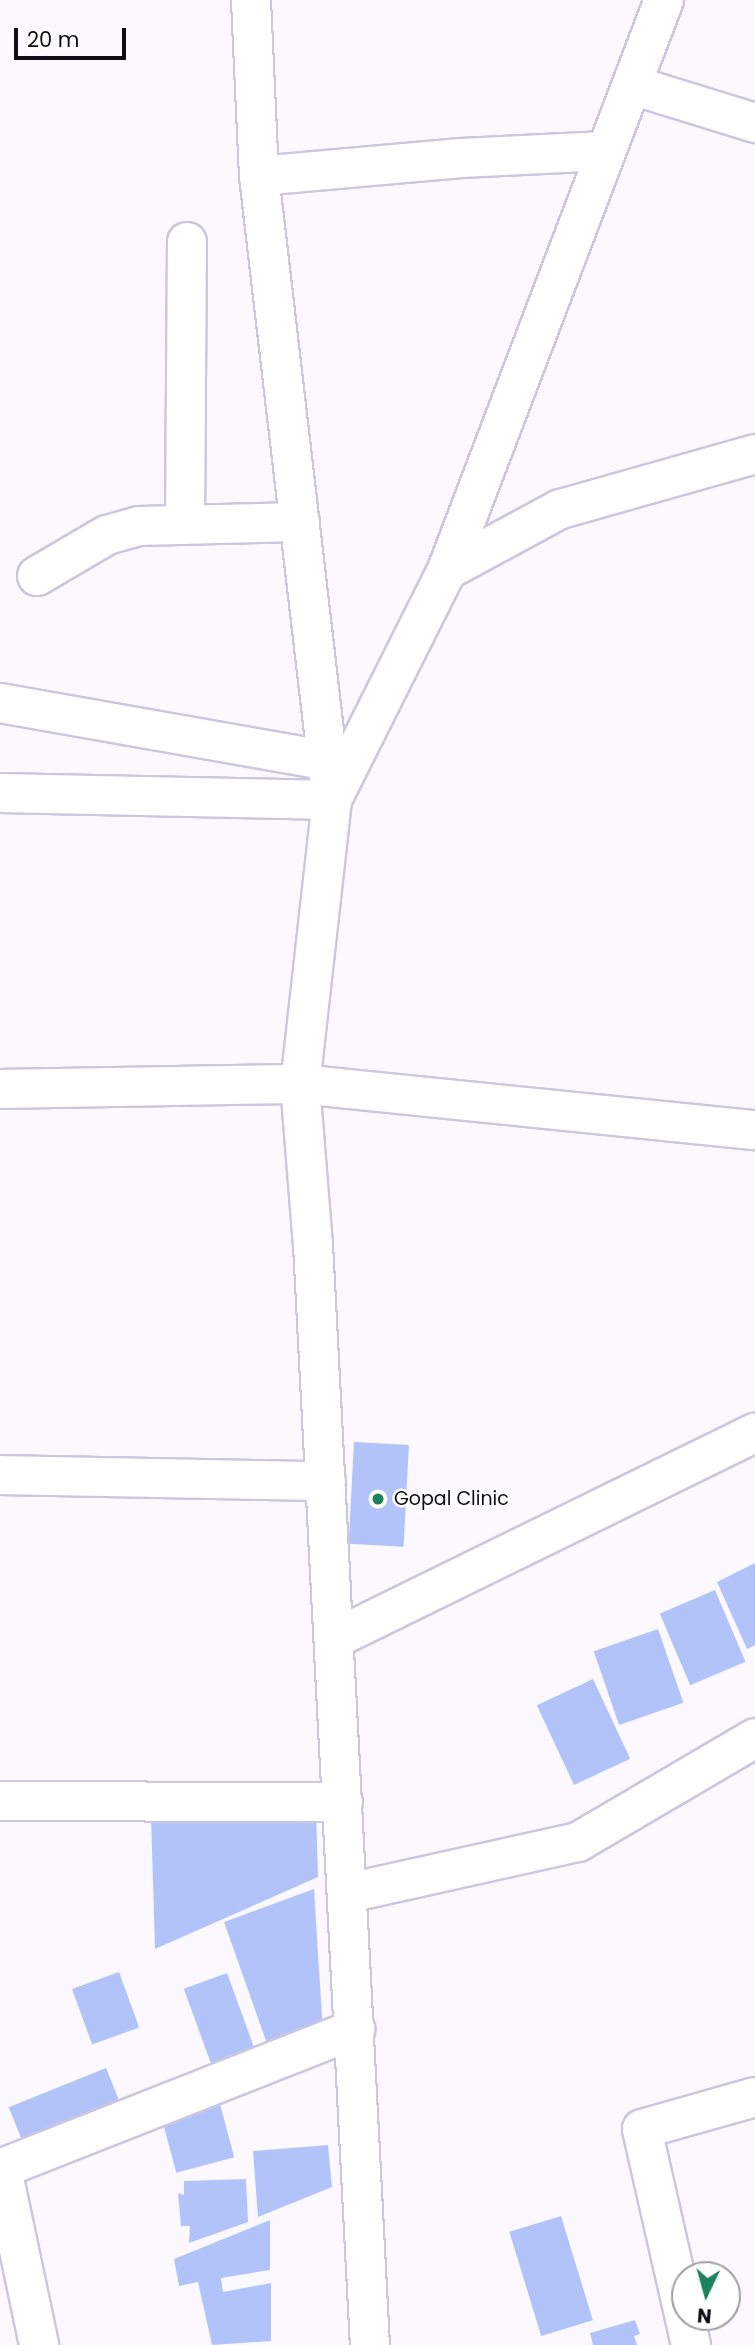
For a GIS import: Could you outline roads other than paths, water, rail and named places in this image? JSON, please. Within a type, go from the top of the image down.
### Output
[{"type":"street","points":[[251,0],[259,176],[332,800],[300,1084],[326,1481],[370,2345]]},
{"type":"street","points":[[332,800],[447,570],[664,0]]},
{"type":"street","points":[[632,85],[755,123]]},
{"type":"street","points":[[259,176],[461,158],[606,151]]},
{"type":"street","points":[[185,526],[187,243]]},
{"type":"street","points":[[447,570],[560,509],[755,454]]},
{"type":"street","points":[[37,576],[107,535],[139,526],[300,522]]},
{"type":"street","points":[[0,703],[328,761]]},
{"type":"street","points":[[0,793],[332,800]]},
{"type":"street","points":[[0,1089],[300,1084],[755,1130]]},
{"type":"street","points":[[334,1639],[755,1433]]},
{"type":"street","points":[[0,1475],[326,1481]]},
{"type":"street","points":[[348,1893],[578,1842],[755,1738]]},
{"type":"street","points":[[0,1801],[343,1802]]},
{"type":"street","points":[[39,2345],[1,2169],[355,2029]]},
{"type":"street","points":[[691,2345],[642,2129],[755,2097]]},
{"type":"place","name":"Gopal Clinic","points":[[378,1499]]}]
